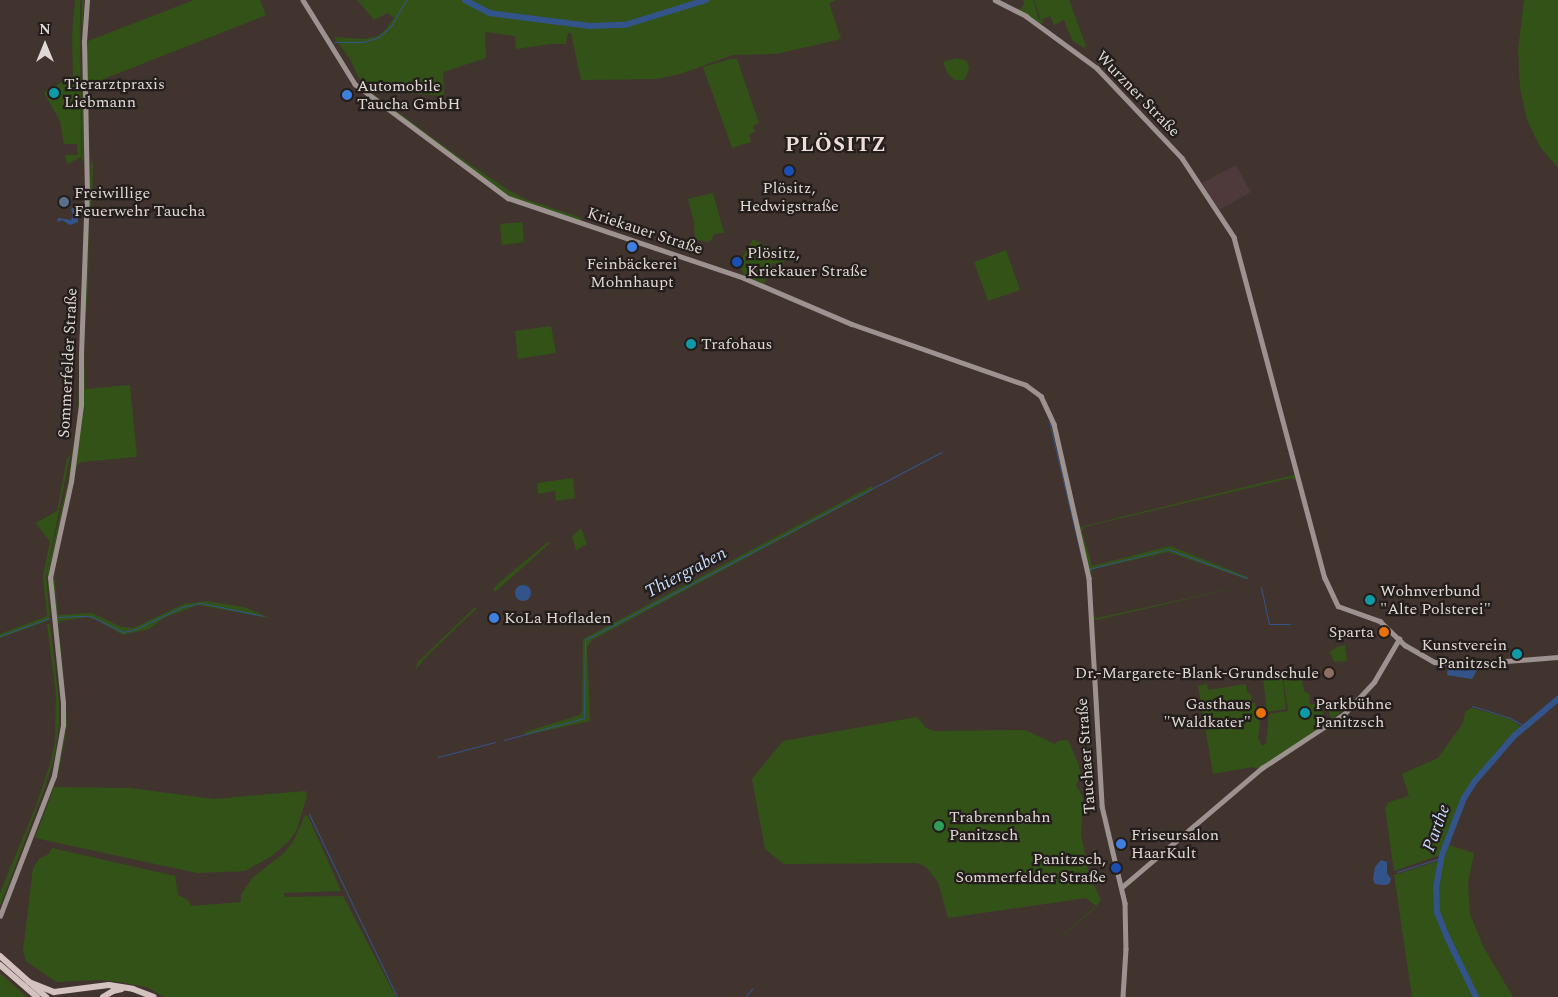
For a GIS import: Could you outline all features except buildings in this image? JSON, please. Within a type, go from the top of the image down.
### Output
[{"type":"highway","points":[[0,956],[46,997]]},
{"type":"highway","points":[[0,965],[37,997]]},
{"type":"highway","points":[[29,982],[42,988],[59,992],[102,986],[128,988],[154,997]]},
{"type":"highway","points":[[103,997],[113,991],[128,988]]},
{"type":"street","name":"Sommerfelder Straße","points":[[0,916],[51,783],[60,751],[64,713],[50,572],[71,482],[81,405],[80,354],[87,194],[84,42],[86,0]]},
{"type":"street","name":"Kriekauer Straße","points":[[303,0],[355,84],[508,198],[540,210],[618,233],[744,278],[852,324],[1026,385],[1041,396]]},
{"type":"street","name":"Wurzner Straße","points":[[995,0],[1026,16],[1097,68],[1182,158],[1234,237],[1325,578],[1338,606],[1380,621],[1399,639]]},
{"type":"street","name":"Tauchaer Straße","points":[[1041,396],[1054,424],[1087,563],[1102,806],[1122,887],[1126,949],[1123,997]]},
{"type":"street","points":[[1122,887],[1262,768],[1344,714],[1377,678],[1399,639],[1431,661],[1463,665],[1482,666],[1506,661],[1558,657]]},
{"type":"shaded area","points":[[1236,165],[1251,192],[1219,210],[1202,183]]},
{"type":"green space","points":[[75,0],[80,0],[81,157],[67,164],[65,155],[78,155],[77,144],[64,144],[60,121],[44,93],[73,75],[72,37]]},
{"type":"green space","points":[[82,0],[84,0],[82,43]]},
{"type":"green space","points":[[194,0],[260,0],[266,15],[290,6],[88,85],[89,155],[86,64],[88,41]]},
{"type":"green space","points":[[357,0],[836,0],[829,3],[841,39],[776,54],[733,55],[680,74],[657,79],[581,80],[571,33],[568,33],[566,44],[516,49],[515,36],[485,32],[486,58],[443,72],[444,96],[368,90],[452,152],[508,190],[525,199],[582,218],[580,221],[512,199],[365,91],[367,88],[360,80],[350,59],[334,37],[365,39],[378,36],[394,18],[388,13],[374,20]]},
{"type":"green space","points":[[1023,0],[1033,0],[1039,19],[1044,21],[1042,24],[1016,9],[1021,9],[1024,4]]},
{"type":"green space","points":[[1034,0],[1069,0],[1086,46],[1084,48],[1072,40],[1064,20],[1054,25],[1050,16],[1041,20]]},
{"type":"green space","points":[[1524,0],[1558,0],[1558,168],[1540,147],[1527,120],[1520,88],[1518,50]]},
{"type":"green space","points":[[82,43],[84,159],[82,162]]},
{"type":"green space","points":[[956,58],[967,61],[969,69],[963,80],[955,80],[948,74],[943,62]]},
{"type":"green space","points":[[730,59],[737,59],[759,123],[753,126],[755,132],[749,134],[751,142],[732,148],[703,67]]},
{"type":"green space","points":[[91,158],[93,165],[84,345],[85,389],[130,385],[137,457],[81,462],[77,465],[54,573],[58,615],[92,613],[121,627],[133,628],[184,604],[206,601],[244,607],[270,618],[197,605],[164,618],[149,629],[123,635],[97,620],[87,617],[61,621],[58,624],[67,725],[61,761],[56,781],[53,782],[62,751],[65,713],[52,572],[76,461],[82,415],[83,346]]},
{"type":"green space","points":[[713,193],[724,233],[714,234],[710,242],[695,240],[694,222],[688,199]]},
{"type":"green space","points":[[522,222],[524,242],[502,245],[500,224]]},
{"type":"green space","points":[[753,239],[778,254],[788,252],[782,268],[773,263],[764,284],[744,275],[739,263]]},
{"type":"green space","points":[[1006,250],[1020,290],[988,301],[974,262]]},
{"type":"green space","points":[[551,326],[556,353],[518,359],[515,331]]},
{"type":"green space","points":[[79,374],[79,414],[72,467],[49,572],[51,620],[47,571],[68,481],[78,414]]},
{"type":"green space","points":[[70,456],[46,575],[50,620],[0,638],[0,634],[47,616],[43,576],[50,542],[36,523],[57,511],[67,458]]},
{"type":"green space","points":[[1296,476],[1307,514],[1296,480],[1291,478],[1084,527],[1082,531],[1092,566],[1170,546],[1248,577],[1246,579],[1168,552],[1094,569],[1091,572],[1093,615],[1097,618],[1248,585],[1097,620],[1093,619],[1090,578],[1080,527]]},
{"type":"green space","points":[[573,478],[575,498],[556,501],[555,491],[538,494],[537,483]]},
{"type":"green space","points":[[872,486],[873,490],[592,640],[587,647],[590,721],[526,735],[525,732],[580,715],[582,711],[583,639]]},
{"type":"green space","points":[[581,528],[587,544],[576,550],[572,537]]},
{"type":"green space","points":[[548,542],[551,542],[495,592],[493,589],[501,581]]},
{"type":"green space","points":[[475,607],[477,608],[416,669],[417,663]]},
{"type":"green space","points":[[47,624],[50,624],[59,702],[59,724],[55,754],[44,790],[0,906],[0,893],[36,806],[55,742],[56,693]]},
{"type":"green space","points":[[1345,645],[1347,661],[1334,662],[1330,652],[1337,647]]},
{"type":"green space","points":[[1290,668],[1291,681],[1302,680],[1304,691],[1309,694],[1310,704],[1322,705],[1324,726],[1258,769],[1252,767],[1213,774],[1198,686],[1207,684],[1208,690],[1246,684],[1247,692],[1252,696],[1250,704],[1255,703],[1260,721],[1258,738],[1262,746],[1266,744],[1269,714],[1288,711],[1282,670]]},
{"type":"green space","points":[[1282,675],[1286,709],[1267,712],[1263,678]]},
{"type":"green space","points":[[1349,702],[1353,703],[1331,720],[1327,704],[1349,705]]},
{"type":"green space","points":[[1472,708],[1508,718],[1522,727],[1500,747],[1475,779],[1463,798],[1440,855],[1394,871],[1385,808],[1389,802],[1409,796],[1402,774],[1438,758],[1463,723],[1465,712]]},
{"type":"green space","name":"Trabrennbahn Panitzsch","points":[[917,717],[926,728],[934,731],[1025,730],[1055,744],[1058,741],[1068,740],[1081,775],[1076,785],[1083,798],[1081,835],[1089,875],[1101,900],[1094,909],[1056,941],[1096,906],[1086,898],[948,918],[938,882],[926,867],[917,863],[784,864],[765,849],[752,779],[783,741]]},
{"type":"green space","points":[[54,787],[130,788],[214,799],[306,791],[307,796],[296,831],[289,841],[272,856],[245,871],[197,873],[35,838]]},
{"type":"green space","points":[[305,815],[308,816],[341,891],[284,893],[285,897],[343,896],[396,997],[164,997],[149,988],[121,982],[99,980],[56,982],[26,961],[23,951],[33,868],[39,859],[49,854],[52,848],[175,876],[178,895],[188,900],[191,906],[241,902],[241,895],[252,878],[284,853],[293,842]]},
{"type":"green space","points":[[1449,845],[1474,853],[1468,883],[1470,914],[1484,948],[1513,997],[1478,997],[1446,930],[1439,912],[1438,887],[1440,869]]},
{"type":"green space","points":[[1438,861],[1435,886],[1437,916],[1475,997],[1412,997],[1394,875]]},
{"type":"green space","points":[[0,973],[27,997],[0,997]]},
{"type":"water","points":[[77,206],[78,222],[70,225],[62,220],[58,222],[57,219],[59,218],[71,220],[73,215],[71,209]]},
{"type":"water","points":[[523,585],[529,587],[531,593],[529,599],[523,601],[517,599],[515,593],[517,587]]},
{"type":"water","points":[[1448,667],[1477,670],[1472,679],[1447,675]]},
{"type":"water","points":[[1381,860],[1387,862],[1387,873],[1391,879],[1389,884],[1375,884],[1373,879],[1375,867]]},
{"type":"waterway","points":[[334,42],[363,42],[379,37],[391,26],[406,0]]},
{"type":"waterway","name":"Parthe","points":[[465,0],[489,13],[590,26],[625,25],[706,0]]},
{"type":"waterway","name":"Thiergraben","points":[[1049,421],[1082,559]]},
{"type":"waterway","name":"Thiergraben","points":[[504,740],[584,718],[585,640],[941,452]]},
{"type":"waterway","name":"Thiergraben","points":[[1089,569],[1168,549],[1247,578]]},
{"type":"waterway","points":[[1261,587],[1269,624],[1290,624]]},
{"type":"waterway","points":[[56,617],[90,616],[123,632],[136,629],[182,607],[201,603],[263,616]]},
{"type":"waterway","points":[[0,636],[49,618]]},
{"type":"waterway","name":"Parthe","points":[[1476,997],[1437,912],[1436,888],[1442,855],[1464,798],[1475,781],[1514,736],[1558,699]]},
{"type":"waterway","name":"Thiergraben","points":[[1472,706],[1508,717],[1524,726]]},
{"type":"waterway","name":"Thiergraben","points":[[438,757],[495,742]]},
{"type":"waterway","points":[[309,814],[397,997]]},
{"type":"waterway","points":[[1397,872],[1441,858]]},
{"type":"waterway","points":[[745,997],[752,989]]},
{"type":"place","name":"Tierarztpraxis Liebmann","points":[[54,93]]},
{"type":"place","name":"Automobile Taucha GmbH","points":[[347,95]]},
{"type":"place","name":"Plösitz, Hedwigstraße","points":[[789,171]]},
{"type":"place","name":"Freiwillige Feuerwehr Taucha","points":[[64,202]]},
{"type":"place","name":"Feinbäckerei Mohnhaupt","points":[[632,247]]},
{"type":"place","name":"Plösitz, Kriekauer Straße","points":[[737,262]]},
{"type":"place","name":"Trafohaus","points":[[691,344]]},
{"type":"place","name":"Wohnverbund \"Alte Polsterei\"","points":[[1370,600]]},
{"type":"place","name":"KoLa Hofladen","points":[[494,618]]},
{"type":"place","name":"Sparta","points":[[1384,632]]},
{"type":"place","name":"Kunstverein Panitzsch","points":[[1517,654]]},
{"type":"place","name":"Dr.-Margarete-Blank-Grundschule","points":[[1329,673]]},
{"type":"place","name":"Gasthaus \"Waldkater\"","points":[[1261,713]]},
{"type":"place","name":"Parkbühne Panitzsch","points":[[1305,713]]},
{"type":"place","name":"Trabrennbahn Panitzsch","points":[[939,826]]},
{"type":"place","name":"Friseursalon HaarKult","points":[[1121,844]]},
{"type":"place","name":"Panitzsch, Sommerfelder Straße","points":[[1116,868]]},
{"type":"district","name":"PLÖSITZ","points":[[836,145]]}]
